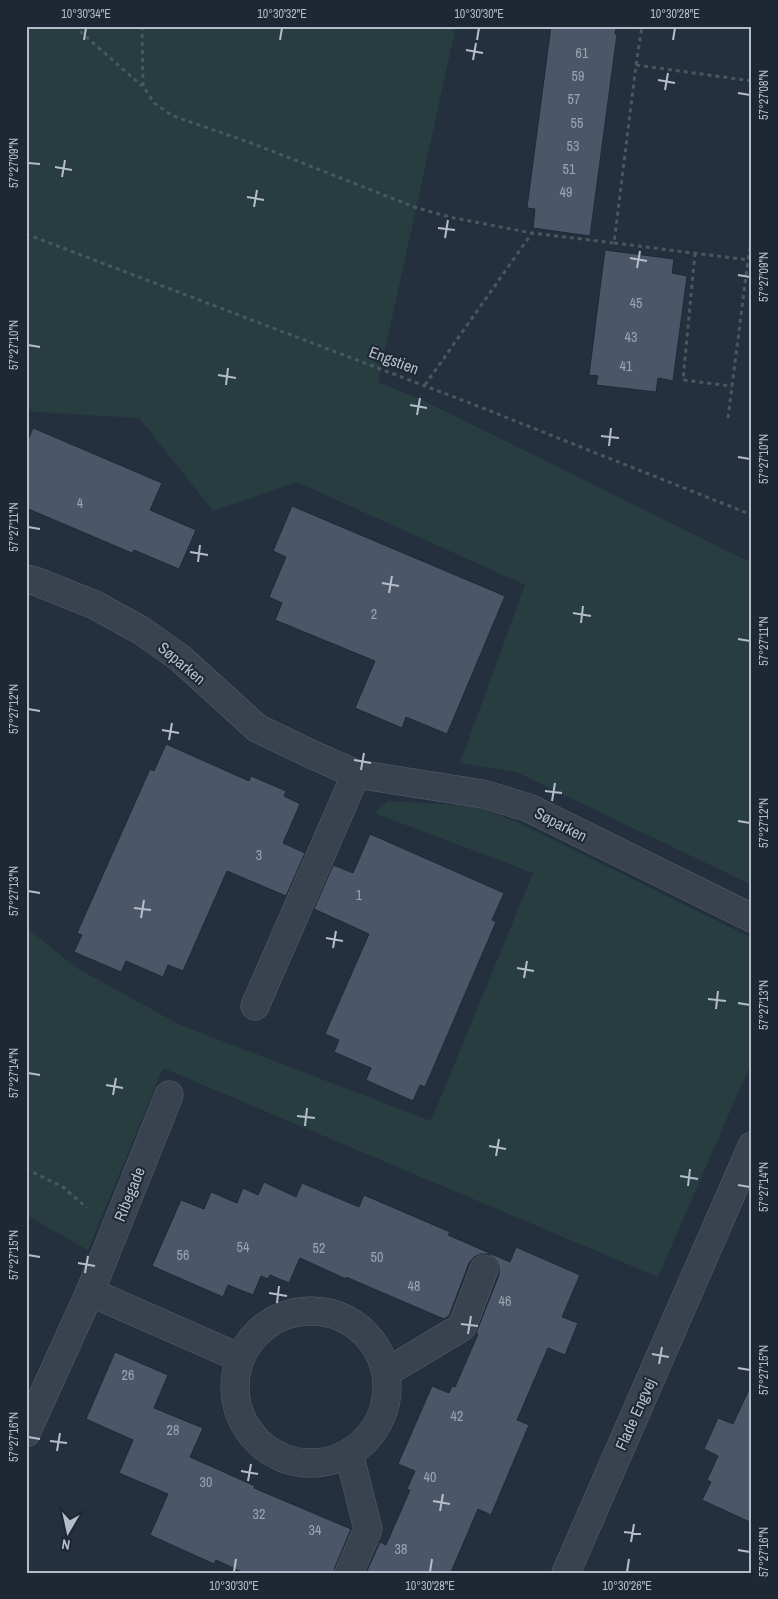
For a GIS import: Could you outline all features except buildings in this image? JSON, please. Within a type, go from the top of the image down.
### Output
[{"type":"street","name":"Søparken","points":[[26,579],[35,580],[95,605],[142,631],[180,658],[257,728],[313,755],[356,774],[483,794],[529,808],[752,918]]},
{"type":"street","points":[[256,1006],[356,774]]},
{"type":"street","name":"Ribegade","points":[[26,1433],[90,1292],[169,1095]]},
{"type":"street","name":"Flade Engvej","points":[[566,1573],[752,1146]]},
{"type":"street","points":[[386,1372],[462,1327],[484,1269]]},
{"type":"street","points":[[90,1292],[240,1358]]},
{"type":"street","points":[[319,1310],[342,1317],[363,1330],[378,1349],[386,1372],[387,1396],[381,1419],[368,1438],[349,1453],[328,1461],[304,1462],[281,1457],[261,1444],[246,1426],[237,1404],[235,1381],[240,1358],[253,1338],[271,1321],[294,1312],[319,1310]]},
{"type":"street","points":[[349,1453],[368,1529],[349,1573]]},
{"type":"path","points":[[74,26],[143,86],[154,103],[173,116],[254,144],[417,208],[454,218],[532,233],[748,260]]},
{"type":"path","points":[[142,26],[143,86]]},
{"type":"path","points":[[614,243],[642,26]]},
{"type":"path","points":[[636,65],[752,81]]},
{"type":"path","points":[[425,385],[532,233]]},
{"type":"path","points":[[728,418],[752,233]]},
{"type":"path","name":"Engstien","points":[[26,234],[425,385],[752,514]]},
{"type":"path","points":[[694,253],[682,380],[732,386]]},
{"type":"path","points":[[26,1169],[63,1187],[113,1232]]},
{"type":"green space","points":[[26,26],[456,26],[378,382],[422,400],[752,563],[752,885],[516,772],[460,763],[525,585],[297,482],[213,511],[139,418],[35,412],[26,407]]},
{"type":"green space","points":[[388,801],[475,806],[519,823],[752,938],[752,1061],[658,1277],[163,1068],[88,1250],[26,1215],[26,927],[75,967],[180,1025],[431,1121],[533,873],[374,813]]}]
